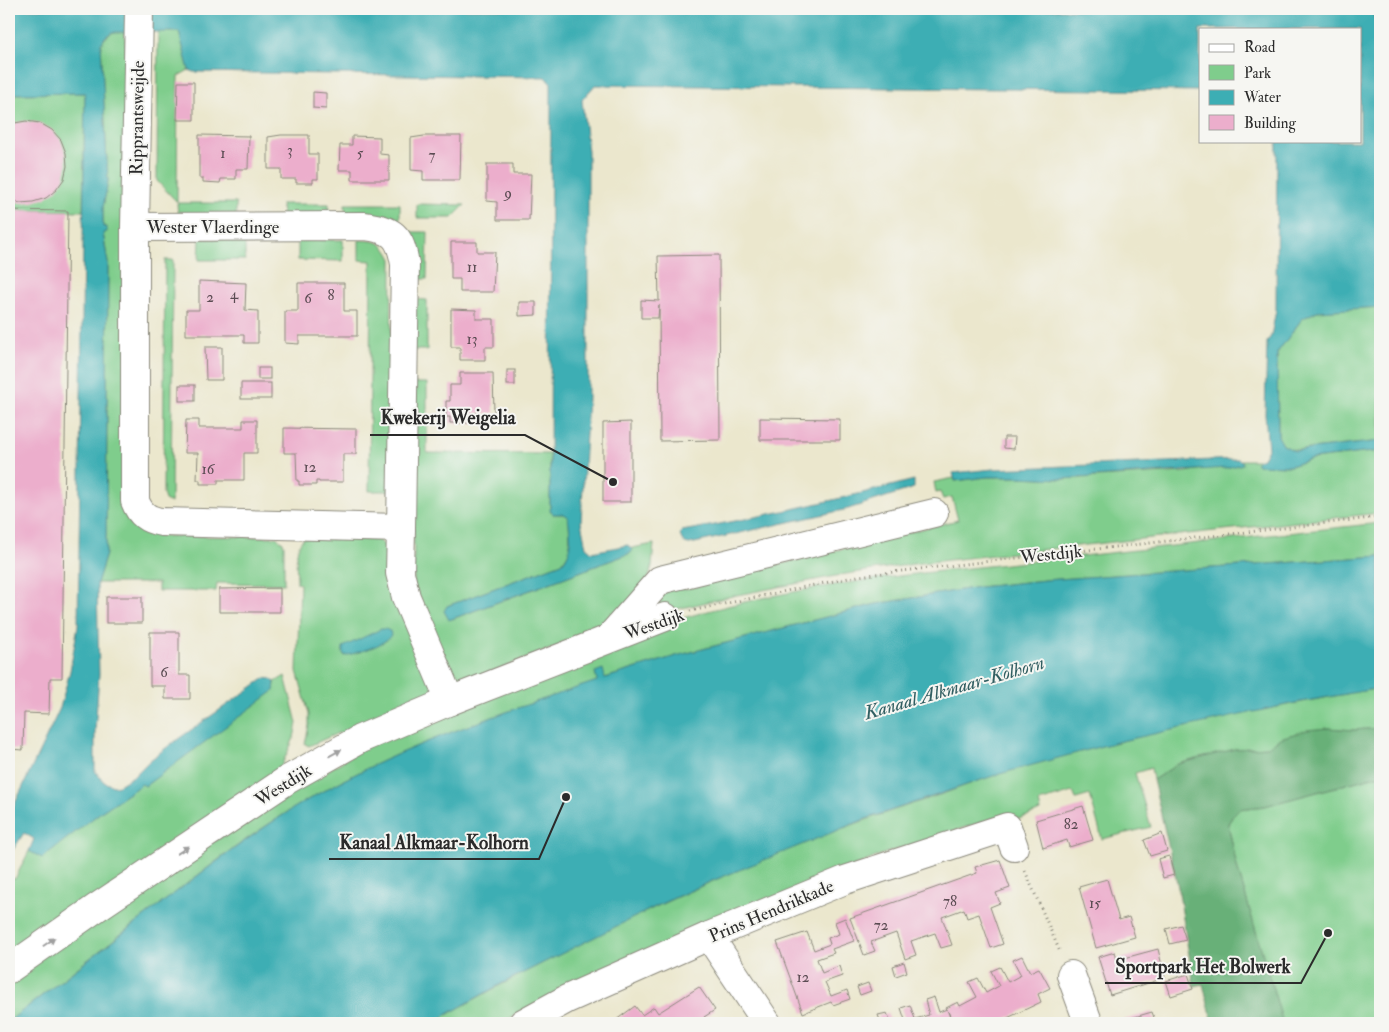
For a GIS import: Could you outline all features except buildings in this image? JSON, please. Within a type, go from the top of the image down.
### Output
[{"type":"street","name":"Ripprantsweijde","points":[[135,227],[139,9]]},
{"type":"street","name":"Wester Vlaerdinge","points":[[401,528],[162,522],[153,521],[139,510],[135,501],[135,227],[365,226],[382,228],[394,235],[402,248],[405,264],[401,528],[400,574],[406,597],[450,701]]},
{"type":"street","points":[[607,640],[660,580],[934,513]]},
{"type":"street","name":"Westdijk","points":[[9,969],[96,908],[287,780],[360,739],[450,701],[665,618]]},
{"type":"street","name":"Prins Hendrikkade","points":[[523,1023],[567,999],[709,936],[845,880],[1007,827],[1014,847]]},
{"type":"street","points":[[709,936],[767,1023]]},
{"type":"street","points":[[1072,975],[1085,1022]]},
{"type":"path","name":"Westdijk","points":[[665,618],[711,605],[858,576],[1380,517]]},
{"type":"path","points":[[1014,847],[1064,962],[1072,975]]},
{"type":"green space","points":[[1371,9],[1380,9],[1380,34]]},
{"type":"green space","points":[[125,30],[142,530],[150,534],[162,536],[276,537],[283,542],[284,546],[284,584],[217,583],[216,591],[158,591],[158,583],[97,583],[106,554],[108,263],[103,233],[107,227],[103,227],[103,207],[108,181],[101,44],[111,33]]},
{"type":"green space","points":[[158,31],[179,32],[189,70],[178,76],[177,202],[157,181]]},
{"type":"green space","points":[[85,93],[83,211],[9,210],[9,94]]},
{"type":"green space","points":[[177,203],[236,203],[236,217],[178,216]]},
{"type":"green space","points":[[281,204],[329,204],[329,217],[282,216]]},
{"type":"green space","points":[[345,204],[400,204],[400,218],[395,223],[346,217]]},
{"type":"green space","points":[[417,204],[465,205],[452,218],[417,218]]},
{"type":"green space","points":[[410,232],[428,232],[427,279],[414,279],[407,235]]},
{"type":"green space","points":[[200,239],[245,239],[245,260],[199,260]]},
{"type":"green space","points":[[298,240],[343,240],[343,261],[298,260]]},
{"type":"green space","points":[[359,240],[383,245],[392,259],[390,491],[369,491],[371,261],[359,260]]},
{"type":"green space","points":[[165,260],[173,260],[171,503],[165,500],[163,494]]},
{"type":"green space","points":[[414,299],[427,300],[427,350],[413,350]]},
{"type":"green space","points":[[1380,307],[1380,441],[1302,450],[1287,448],[1278,436],[1277,353],[1302,319],[1317,311]]},
{"type":"green space","points":[[413,383],[427,383],[427,453],[550,454],[550,510],[553,514],[563,514],[569,517],[570,551],[562,563],[447,606],[452,619],[631,553],[632,548],[654,544],[649,577],[611,626],[464,682],[451,673],[414,585]]},
{"type":"green space","points":[[1380,451],[1380,513],[921,563],[846,574],[737,595],[635,619],[651,598],[677,587],[685,589],[703,585],[958,520],[952,497],[943,499],[940,492],[936,493],[934,482],[954,478],[955,481],[987,477],[1062,479],[1187,472],[1241,460],[1258,460],[1258,465],[1290,466],[1312,459]]},
{"type":"green space","points":[[1380,523],[1380,556],[1045,580],[979,587],[876,604],[676,656],[605,678],[596,672],[598,681],[442,736],[330,787],[294,808],[216,861],[9,1021],[9,976],[99,913],[380,738],[670,622],[760,599],[851,582]]},
{"type":"green space","points":[[304,538],[378,540],[386,547],[435,695],[347,734],[338,733],[309,746],[305,744],[309,714],[297,671],[300,584],[297,583],[296,559]],"holes":[[[387,640],[359,652],[345,655],[342,651]]]},
{"type":"green space","points":[[285,676],[297,723],[294,738],[279,771],[9,964],[9,877],[15,879],[29,851],[42,857],[143,783],[145,786]]},
{"type":"green space","points":[[1380,688],[1380,728],[1353,730],[1328,728],[1280,738],[1269,747],[1235,749],[1178,764],[1153,780],[1151,768],[1135,773],[1151,827],[1102,839],[1090,795],[1076,799],[1073,792],[1039,802],[1041,811],[1013,821],[1009,813],[883,854],[530,1007],[501,1023],[432,1023],[551,958],[612,928],[736,871],[862,821],[990,777],[1093,748],[1236,715]]},
{"type":"green space","points":[[1328,728],[1353,730],[1380,728],[1380,775],[1265,806],[1239,809],[1232,816],[1228,824],[1237,867],[1283,1023],[1213,1023],[1203,984],[1194,986],[1178,887],[1153,780],[1178,764],[1235,749],[1268,747],[1280,738],[1307,730]]},
{"type":"green space","points":[[1380,775],[1380,1023],[1283,1023],[1237,867],[1228,824],[1232,816],[1239,809],[1265,806]]},
{"type":"water","points":[[9,9],[1311,11],[1312,9],[1371,9],[1380,34],[1380,307],[1317,311],[1302,319],[1277,353],[1278,436],[1283,445],[1295,451],[1380,441],[1380,451],[1312,459],[1290,466],[1258,465],[1256,463],[1263,458],[1268,449],[1265,414],[1267,342],[1271,336],[1276,310],[1277,142],[1362,142],[1362,28],[1199,28],[1199,91],[595,85],[582,100],[588,152],[588,398],[581,522],[586,547],[592,552],[628,545],[632,550],[631,553],[449,620],[444,611],[447,606],[562,563],[570,547],[568,517],[563,514],[553,514],[550,510],[551,83],[546,77],[193,72],[189,70],[179,32],[112,32],[105,37],[101,44],[108,182],[103,207],[103,227],[107,227],[107,232],[103,233],[108,263],[106,554],[97,583],[99,674],[95,732],[95,771],[104,782],[113,786],[119,785],[135,775],[171,744],[265,678],[275,682],[274,691],[145,786],[142,784],[101,812],[42,858],[29,851],[34,839],[24,833],[9,856],[9,816],[60,708],[70,671],[78,625],[85,93],[9,94]]},
{"type":"water","points":[[1238,459],[1243,464],[1226,468],[1062,479],[987,477],[955,481],[953,473],[993,469]]},
{"type":"water","points":[[914,480],[914,488],[848,509],[690,544],[684,542],[680,535],[682,531],[798,508]]},
{"type":"water","points":[[1380,556],[1380,688],[1295,703],[1117,742],[996,775],[863,820],[712,881],[663,903],[501,984],[432,1023],[9,1023],[9,1021],[194,879],[250,837],[294,808],[330,787],[367,769],[442,736],[519,707],[597,681],[595,672],[603,669],[605,678],[676,656],[876,604],[979,587],[1045,580]]},
{"type":"water","points":[[381,629],[390,631],[391,635],[388,639],[357,653],[345,656],[343,654],[343,647]]},
{"type":"place","name":"Kwekerij Weigelia","points":[[613,482]]},
{"type":"place","name":"Kanaal Alkmaar-Kolhorn","points":[[566,797]]},
{"type":"place","name":"Sportpark Het Bolwerk","points":[[1328,933]]}]
